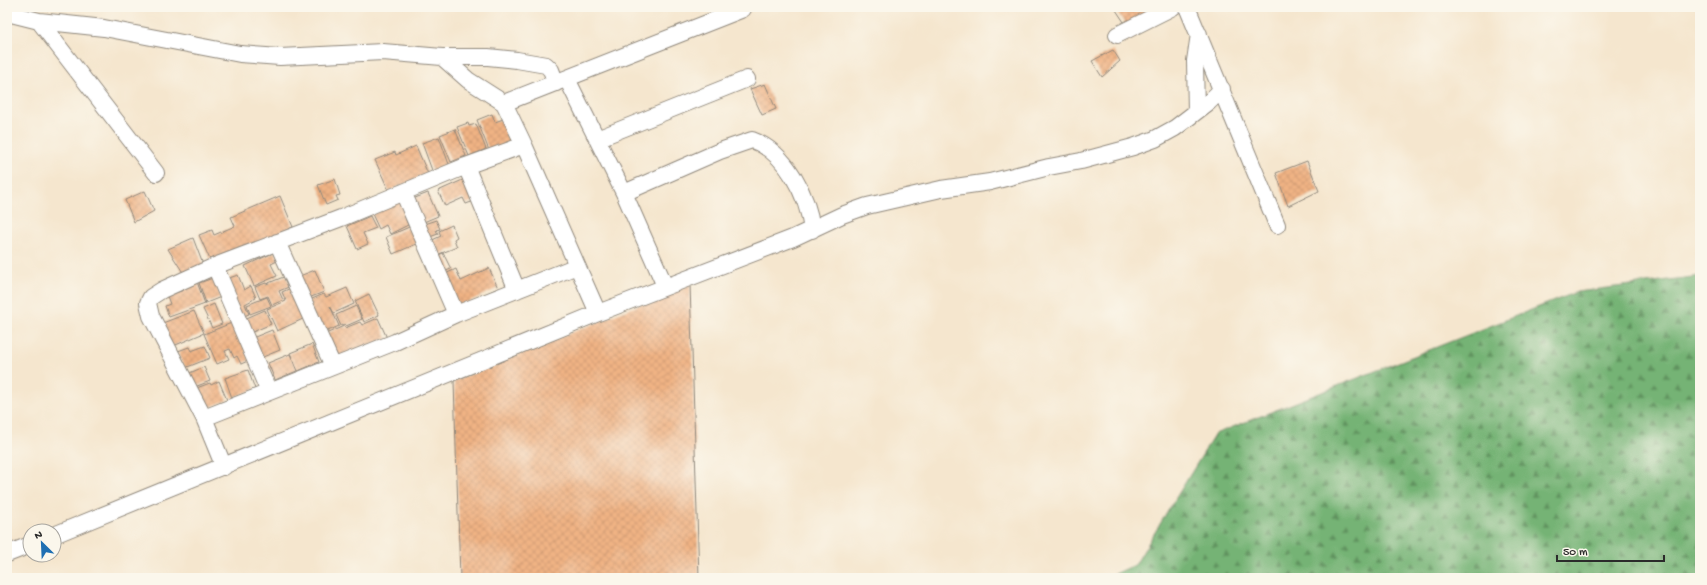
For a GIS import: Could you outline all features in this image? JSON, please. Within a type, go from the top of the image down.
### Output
[{"type":"street","points":[[1117,35],[1173,7]]},
{"type":"street","points":[[1187,7],[1277,225]]},
{"type":"street","points":[[504,103],[743,9]]},
{"type":"street","points":[[7,14],[39,21],[104,28],[240,54],[280,57],[383,52],[442,57],[488,57],[541,63],[562,81],[597,140],[624,193],[665,286]]},
{"type":"street","points":[[39,21],[156,173]]},
{"type":"street","points":[[1196,112],[1195,61],[1199,33]]},
{"type":"street","points":[[442,57],[468,80],[504,103],[598,313]]},
{"type":"street","points":[[597,140],[747,79]]},
{"type":"street","points":[[62,533],[598,313],[793,238],[842,215],[889,200],[990,182],[1049,167],[1081,162],[1155,139],[1175,128],[1222,89]]},
{"type":"street","points":[[624,193],[720,151],[752,140],[779,158],[792,176],[807,205],[812,230]]},
{"type":"street","points":[[224,467],[204,418],[151,316],[148,303],[151,297],[162,290],[215,266],[466,166],[524,145]]},
{"type":"street","points":[[466,166],[517,290]]},
{"type":"street","points":[[403,192],[456,314]]},
{"type":"street","points":[[277,242],[333,366]]},
{"type":"street","points":[[215,266],[270,392]]},
{"type":"street","points":[[204,418],[395,342],[456,314],[577,266]]},
{"type":"street","points":[[7,554],[22,548]]},
{"type":"green space","points":[[1700,276],[1700,578],[1105,578],[1135,565],[1215,434],[1577,292]]},
{"type":"building","points":[[1125,7],[1150,7],[1154,15],[1126,25],[1116,10]]},
{"type":"building","points":[[1113,50],[1120,61],[1102,77],[1092,61]]},
{"type":"building","points":[[765,84],[776,109],[762,115],[750,89]]},
{"type":"building","points":[[492,114],[495,122],[506,118],[516,143],[490,153],[477,120]]},
{"type":"building","points":[[468,123],[469,126],[476,124],[486,149],[469,156],[457,127]]},
{"type":"building","points":[[455,129],[466,156],[451,162],[440,135]]},
{"type":"building","points":[[439,137],[450,167],[433,173],[422,143]]},
{"type":"building","points":[[416,146],[428,174],[389,191],[375,160],[395,152],[396,155]]},
{"type":"building","points":[[1307,161],[1319,191],[1288,206],[1276,173]]},
{"type":"building","points":[[467,178],[474,201],[466,204],[463,198],[445,206],[438,191]]},
{"type":"building","points":[[335,179],[340,195],[336,196],[338,200],[326,205],[318,185]]},
{"type":"building","points":[[145,191],[154,211],[134,222],[125,200]]},
{"type":"building","points":[[428,193],[438,216],[419,224],[410,200]]},
{"type":"building","points":[[280,196],[293,227],[211,262],[199,235],[212,230],[214,235],[235,226],[231,217]]},
{"type":"building","points":[[400,200],[406,214],[404,215],[408,225],[390,234],[386,225],[379,229],[372,214]]},
{"type":"building","points":[[370,216],[376,228],[363,233],[368,244],[357,249],[347,226]]},
{"type":"building","points":[[436,220],[440,229],[436,230],[438,234],[427,238],[421,225]]},
{"type":"building","points":[[414,225],[421,242],[393,254],[386,237]]},
{"type":"building","points":[[452,225],[457,237],[454,239],[457,247],[434,256],[428,242],[441,236],[439,231]]},
{"type":"building","points":[[193,238],[204,267],[184,274],[168,249]]},
{"type":"building","points":[[275,252],[279,260],[271,264],[277,276],[254,286],[245,266]]},
{"type":"building","points":[[443,253],[451,269],[441,273],[434,257]]},
{"type":"building","points":[[489,268],[498,288],[457,307],[443,275],[456,269],[461,281]]},
{"type":"building","points":[[315,270],[324,292],[306,299],[297,277]]},
{"type":"building","points":[[238,275],[244,290],[251,286],[256,298],[245,304],[249,314],[239,318],[229,278]]},
{"type":"building","points":[[286,276],[291,286],[279,291],[283,300],[272,305],[268,296],[260,299],[255,287]]},
{"type":"building","points":[[213,278],[221,297],[206,303],[199,283]]},
{"type":"building","points":[[196,279],[205,304],[169,317],[165,306],[170,304],[167,296],[184,290],[182,284]]},
{"type":"building","points":[[690,284],[699,578],[460,578],[454,381]]},
{"type":"building","points":[[291,288],[305,318],[277,331],[267,309],[286,301],[282,292]]},
{"type":"building","points":[[347,288],[354,304],[334,313],[330,306],[339,326],[321,334],[307,301],[324,294],[326,297]]},
{"type":"building","points":[[369,294],[379,315],[364,322],[355,301]]},
{"type":"building","points":[[267,297],[271,306],[250,314],[247,305]]},
{"type":"building","points":[[214,304],[222,324],[212,328],[203,309]]},
{"type":"building","points":[[356,306],[362,319],[346,326],[345,324],[341,326],[336,315]]},
{"type":"building","points":[[265,310],[271,324],[248,334],[242,320]]},
{"type":"building","points":[[194,311],[204,333],[171,347],[160,324]]},
{"type":"building","points":[[378,318],[387,338],[333,363],[321,336],[344,326],[345,328],[360,322],[362,325]]},
{"type":"building","points":[[234,322],[250,360],[241,364],[237,356],[234,358],[230,349],[225,351],[229,359],[217,364],[204,334]]},
{"type":"building","points":[[272,330],[280,350],[258,359],[250,339]]},
{"type":"building","points":[[312,344],[319,362],[298,371],[290,353]]},
{"type":"building","points":[[205,346],[210,358],[185,368],[178,351],[189,347],[191,351]]},
{"type":"building","points":[[290,354],[297,371],[275,380],[268,363]]},
{"type":"building","points":[[204,367],[210,381],[192,388],[187,374]]},
{"type":"building","points":[[248,370],[255,389],[232,398],[225,378]]},
{"type":"building","points":[[219,381],[227,400],[203,410],[194,389],[210,383],[211,385]]}]
